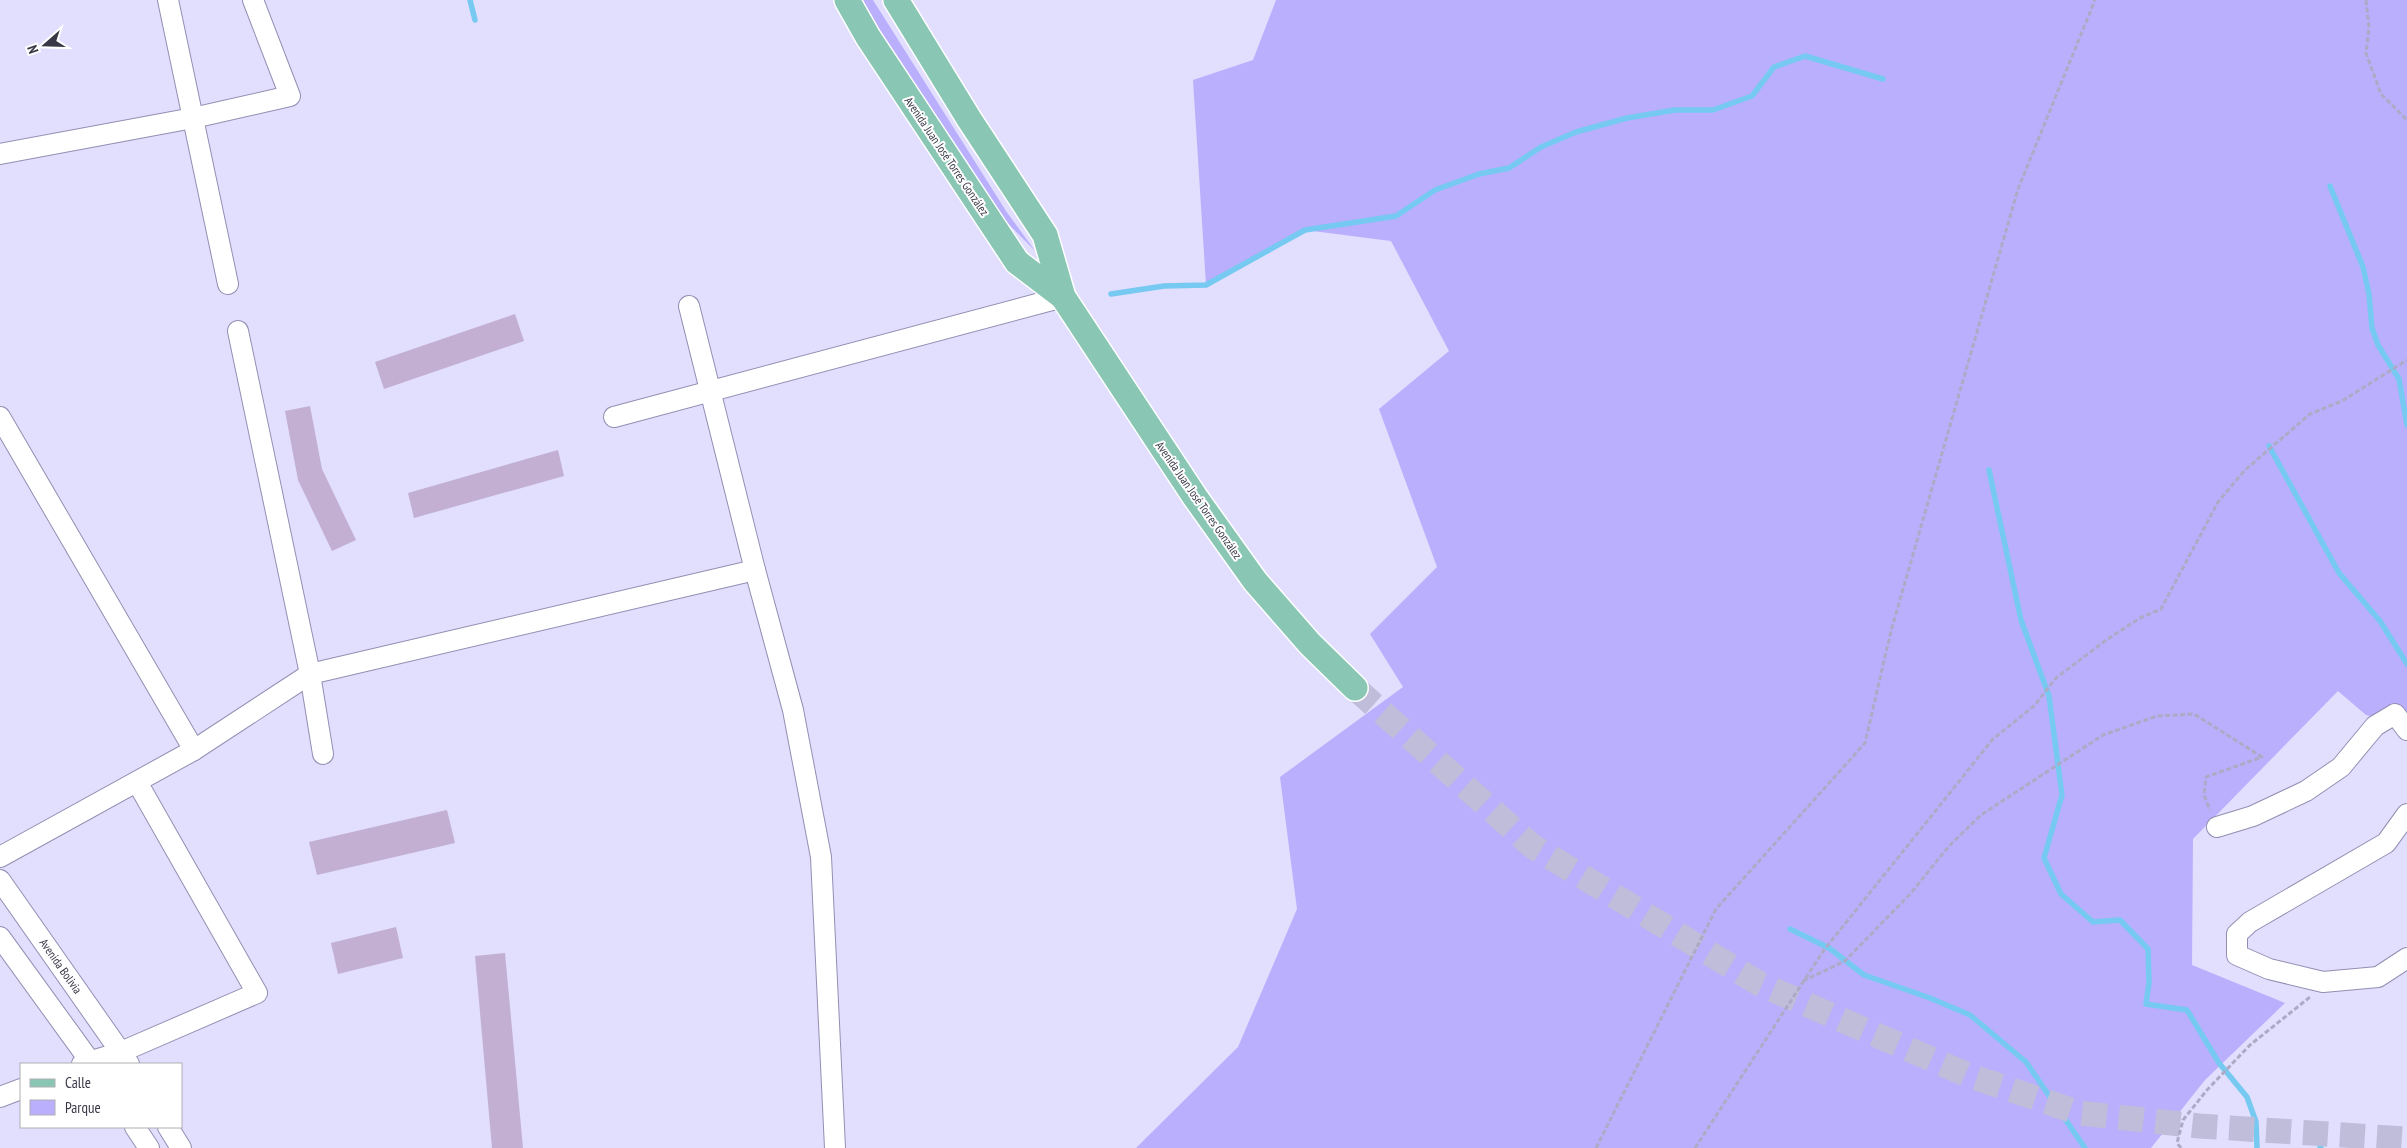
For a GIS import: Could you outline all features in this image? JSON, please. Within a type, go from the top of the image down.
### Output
[{"type":"main road","name":"Avenida Juan José Torres González","points":[[847,0],[868,37],[1018,262],[1063,297]]},
{"type":"main road","name":"Avenida Juan José Torres González","points":[[896,0],[968,119],[1045,235],[1063,297],[1195,497],[1255,581],[1310,644],[1355,688]]},
{"type":"street","points":[[168,0],[228,284]]},
{"type":"street","points":[[0,154],[193,118],[290,96],[253,0]]},
{"type":"street","points":[[614,417],[1063,297]]},
{"type":"street","points":[[689,306],[755,570],[793,710],[820,857],[835,1148]]},
{"type":"street","points":[[238,331],[310,674],[323,754]]},
{"type":"street","points":[[0,417],[194,750]]},
{"type":"street","points":[[0,857],[194,750],[310,674],[755,570]]},
{"type":"street","points":[[2217,827],[2253,816],[2306,791],[2341,767],[2375,726],[2395,714],[2407,730]]},
{"type":"street","points":[[0,937],[88,1063],[125,1058],[258,994],[137,782]]},
{"type":"street","points":[[2407,814],[2386,843],[2250,922],[2237,934],[2237,955],[2269,969],[2323,982],[2378,977],[2407,958]]},
{"type":"street","name":"Avenida Bolivia","points":[[0,880],[125,1058]]},
{"type":"street","points":[[0,1098],[20,1089]]},
{"type":"street","points":[[136,1128],[149,1148]]},
{"type":"street","points":[[169,1128],[181,1148]]},
{"type":"path","points":[[1596,1148],[1716,910],[1865,743],[1892,631],[2018,189],[2095,0]]},
{"type":"path","points":[[2366,0],[2369,28],[2366,53],[2381,94],[2407,120]]},
{"type":"path","points":[[1694,1148],[1824,950],[1993,739],[2034,706],[2063,673],[2126,627],[2161,609],[2218,502],[2245,470],[2310,414],[2342,401],[2407,360]]},
{"type":"path","points":[[1803,981],[1845,960],[1912,893],[1949,846],[1981,815],[2104,735],[2157,716],[2194,714],[2262,757],[2206,778],[2204,794],[2217,827]]},
{"type":"path","points":[[2182,1148],[2177,1143],[2183,1120],[2207,1090],[2250,1045],[2330,981]]},
{"type":"green space","points":[[858,0],[873,0],[1006,211],[1035,251],[988,203]]},
{"type":"green space","points":[[1276,0],[2407,0],[2407,725],[2366,715],[2338,691],[2193,839],[2192,965],[2285,1003],[2205,1080],[2151,1148],[1136,1148],[1238,1047],[1297,909],[1280,777],[1403,687],[1370,634],[1437,567],[1379,409],[1449,351],[1391,241],[1305,230],[1206,285],[1193,80],[1253,60]]},
{"type":"building","points":[[515,314],[524,341],[384,389],[375,362]]},
{"type":"building","points":[[310,406],[322,469],[356,540],[332,551],[298,480],[285,411]]},
{"type":"building","points":[[558,450],[564,476],[414,518],[408,493]]},
{"type":"building","points":[[447,810],[455,843],[317,875],[309,842]]},
{"type":"building","points":[[396,927],[403,958],[338,974],[331,943]]},
{"type":"building","points":[[505,953],[523,1148],[492,1148],[475,956]]},
{"type":"waterway","points":[[470,0],[475,20]]},
{"type":"waterway","points":[[1111,294],[1164,286],[1206,285],[1305,230],[1396,216],[1435,190],[1479,174],[1509,168],[1541,147],[1576,132],[1627,118],[1675,110],[1713,110],[1752,96],[1774,67],[1805,56],[1883,79]]},
{"type":"waterway","points":[[2330,186],[2363,267],[2369,294],[2372,328],[2378,345],[2399,379],[2407,425]]},
{"type":"waterway","points":[[2269,446],[2339,573],[2380,621],[2407,664]]},
{"type":"waterway","points":[[1989,470],[2021,620],[2049,696],[2062,795],[2044,858],[2061,894],[2093,922],[2120,920],[2148,949],[2149,983],[2146,1004],[2187,1010],[2219,1063],[2247,1097],[2256,1122],[2257,1148]]},
{"type":"waterway","points":[[1790,929],[1829,948],[1864,975],[1930,998],[1970,1015],[2026,1062],[2085,1148]]},
{"type":"tunnel","points":[[1355,688],[1532,846],[1760,984],[1970,1076],[2080,1113],[2199,1126],[2407,1139]]}]
